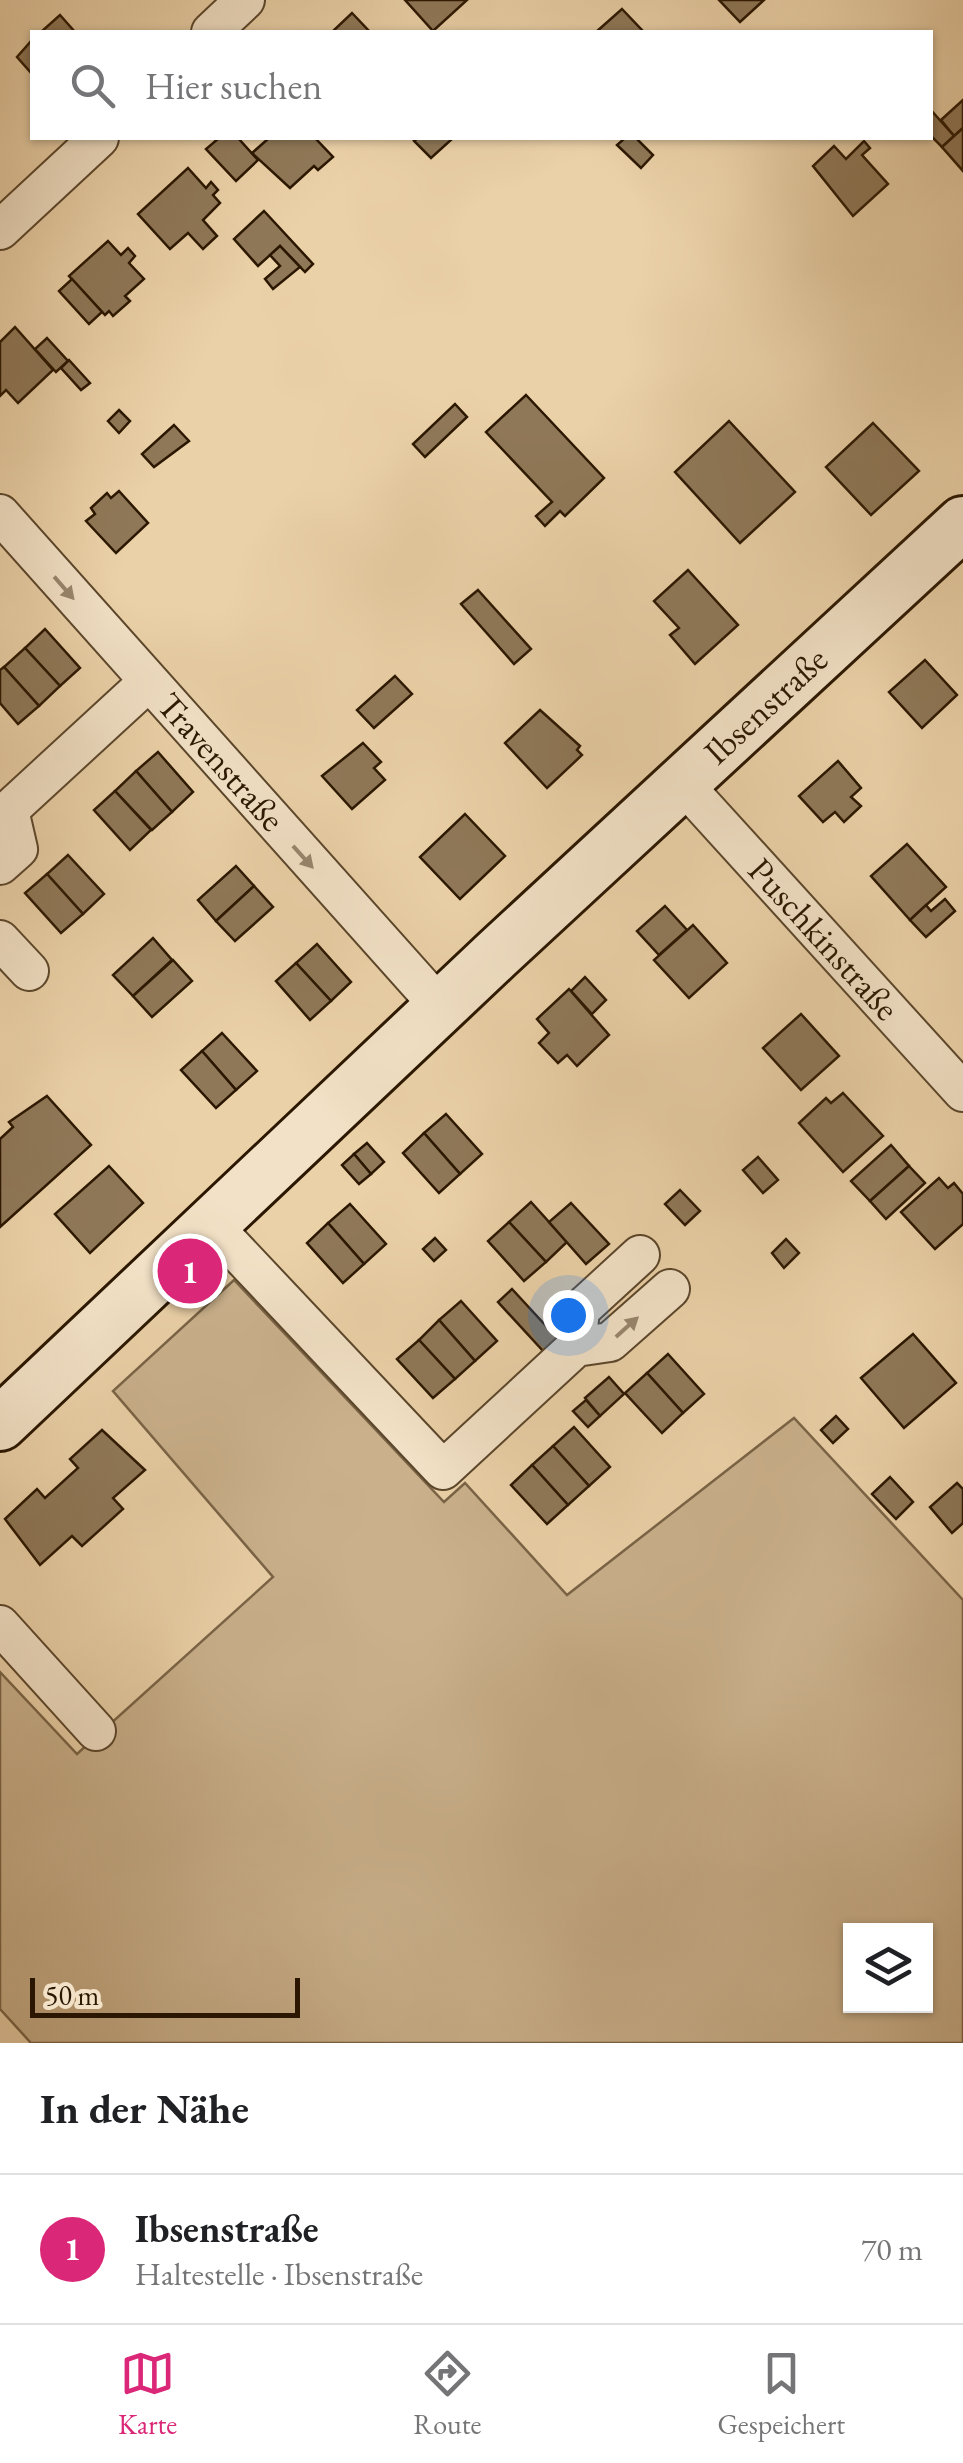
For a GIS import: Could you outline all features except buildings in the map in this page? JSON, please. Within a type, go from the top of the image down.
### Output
[{"type":"street","points":[[213,30],[246,0]]},
{"type":"street","points":[[0,230],[97,140]]},
{"type":"street","name":"Travenstraße","points":[[0,514],[146,684],[442,1010]]},
{"type":"street","name":"Ibsenstraße","points":[[0,1424],[963,523]]},
{"type":"street","points":[[0,865],[18,849],[5,808],[146,684]]},
{"type":"street","name":"Puschkinstraße","points":[[684,785],[963,1092]]},
{"type":"street","points":[[0,940],[29,971]]},
{"type":"street","points":[[212,1225],[443,1470],[576,1348],[610,1342],[670,1289]]},
{"type":"street","points":[[576,1348],[580,1310],[640,1255]]},
{"type":"street","points":[[0,1625],[96,1731]]},
{"type":"shaded area","points":[[234,1280],[444,1502],[465,1483],[567,1595],[794,1418],[963,1600],[963,2043],[31,2043],[0,2009],[0,1672],[77,1754],[273,1577],[113,1391]]},
{"type":"place","name":"Ibsenstraße","points":[[190,1271]]}]
